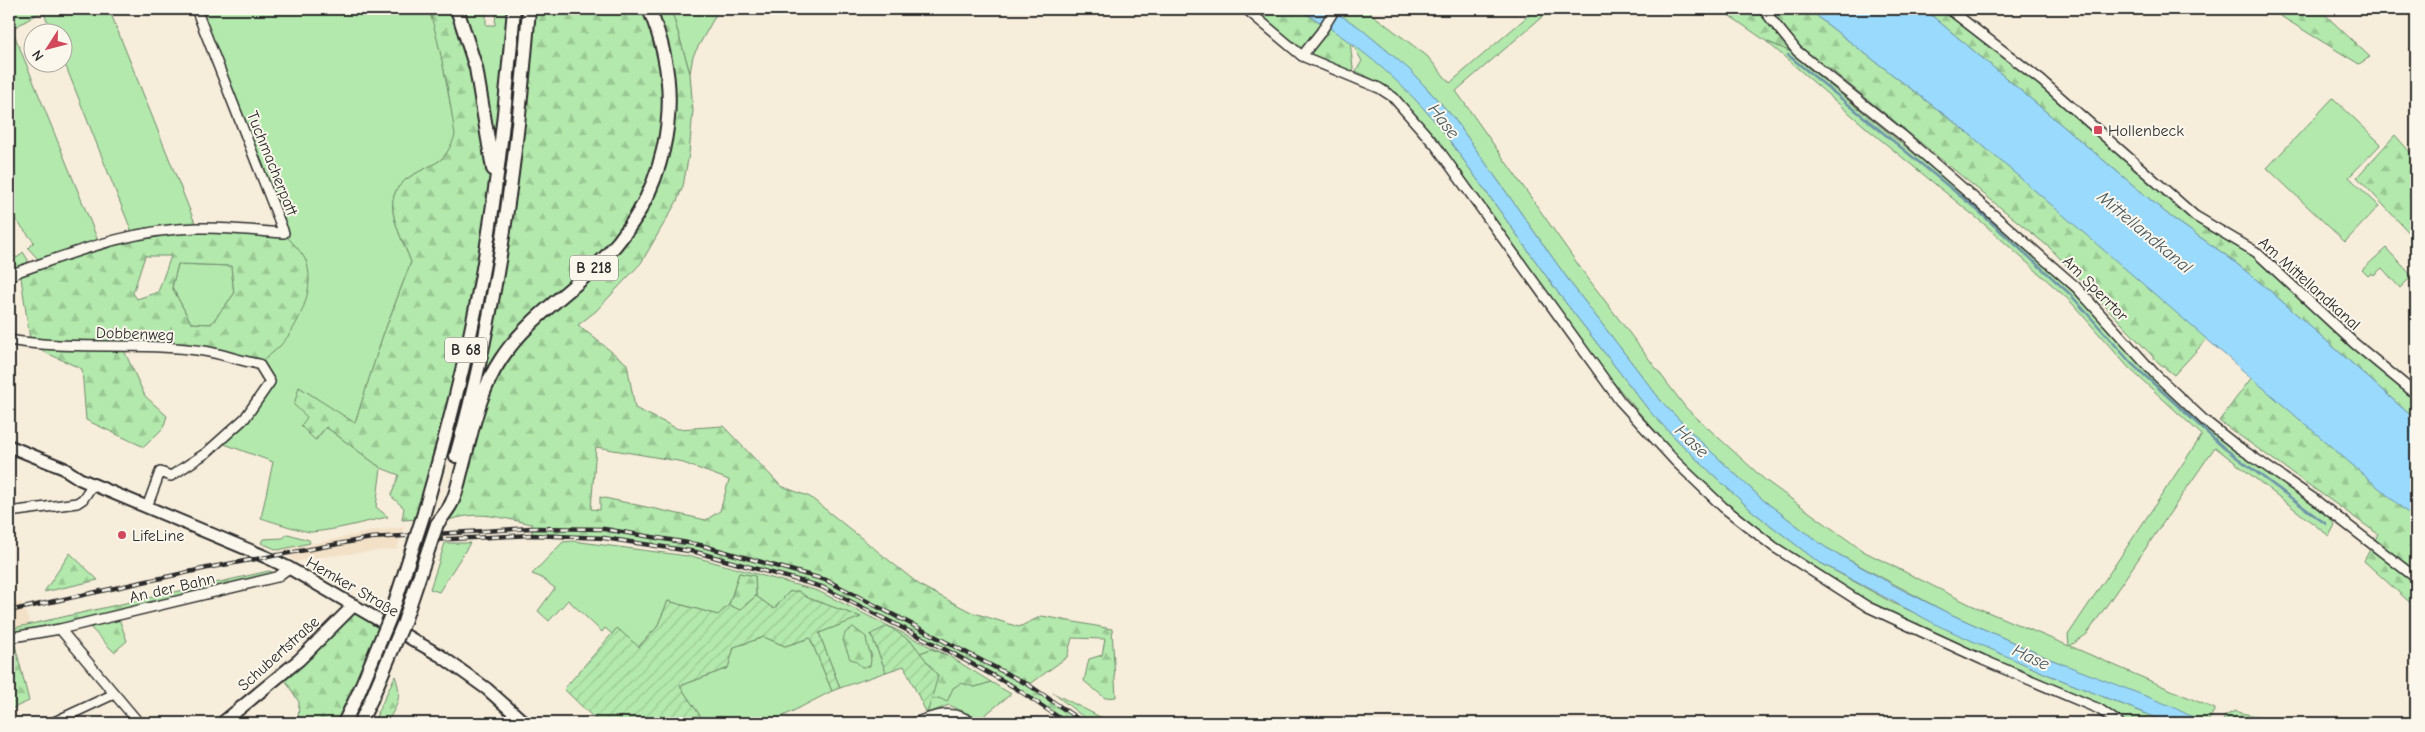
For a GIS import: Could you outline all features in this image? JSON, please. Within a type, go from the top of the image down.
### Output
[{"type":"highway","points":[[457,9],[478,78],[496,185]]},
{"type":"highway","name":"B 68","points":[[344,723],[391,615],[424,513],[458,386],[480,281],[496,185],[514,9]]},
{"type":"highway","name":"B 68","points":[[448,501],[495,285],[518,129],[529,9]]},
{"type":"highway","name":"B 218","points":[[360,723],[404,622],[437,524],[448,501],[477,410],[491,376],[502,358],[533,322],[590,271],[618,242],[633,223],[655,180],[663,156],[668,129],[668,78],[664,51],[649,9]]},
{"type":"main road","name":"Hemker Straße","points":[[9,439],[26,453]]},
{"type":"main road","name":"Hemker Straße","points":[[9,446],[63,468],[80,479],[266,556],[289,568],[441,656],[487,689],[525,723]]},
{"type":"main road","name":"Schubertstraße","points":[[222,723],[299,660],[354,605]]},
{"type":"street","name":"Tuchmacherpatt","points":[[9,277],[20,270],[100,243],[133,235],[198,228],[284,233],[196,9]]},
{"type":"street","points":[[1246,9],[1302,56],[1379,88],[1393,97],[1436,146],[1620,401],[1676,462],[1723,507],[1774,547],[1868,607],[1984,660],[2099,709],[2119,723]]},
{"type":"street","points":[[1302,56],[1321,32],[1335,9]]},
{"type":"street","name":"Am Sperrtor","points":[[1763,9],[1796,51],[1902,135],[2076,287],[2155,374],[2204,420],[2237,446],[2314,499],[2416,578]]},
{"type":"street","name":"Am Mittellandkanal","points":[[1949,9],[2042,81],[2196,216],[2256,252],[2354,343],[2416,394]]},
{"type":"street","name":"Dobbenweg","points":[[9,340],[36,345],[121,346],[204,351],[260,364],[270,382],[245,418],[206,453],[171,476],[160,472],[147,507]]},
{"type":"street","points":[[9,512],[70,506],[83,499],[93,484]]},
{"type":"street","name":"An der Bahn","points":[[13,637],[60,629],[277,577],[289,568]]},
{"type":"street","points":[[60,629],[139,723]]},
{"type":"street","points":[[52,723],[114,694]]},
{"type":"street","points":[[914,723],[943,713],[965,718],[972,723]]},
{"type":"shaded area","points":[[404,527],[397,549],[320,557],[295,562],[284,550],[373,531]]},
{"type":"shaded area","points":[[21,602],[30,623],[9,629],[9,605]]},
{"type":"green space","points":[[9,9],[109,9],[197,228],[133,235],[68,72],[72,72],[72,22],[48,22],[43,11],[12,29],[22,54],[22,72],[29,72],[99,243],[43,260],[38,259],[28,248],[34,242],[11,214],[9,216]]},
{"type":"green space","points":[[196,9],[429,9],[439,42],[456,135],[442,159],[407,178],[396,191],[393,200],[394,217],[411,262],[382,338],[355,424],[299,387],[316,440],[326,427],[381,468],[376,507],[388,517],[312,532],[261,518],[273,462],[219,442],[245,418],[270,382],[259,364],[280,346],[307,262],[284,233]]},
{"type":"green space","points":[[429,9],[457,9],[496,185],[481,281],[422,519],[402,520],[404,508],[391,496],[399,475],[381,468],[326,427],[315,440],[301,426],[307,417],[294,405],[299,387],[355,423],[382,338],[411,262],[394,217],[393,200],[396,192],[407,179],[442,159],[454,138],[453,119],[444,71]]},
{"type":"green space","points":[[457,9],[486,9],[486,25],[495,25],[496,9],[514,9],[496,185]]},
{"type":"green space","points":[[529,9],[671,9],[690,73],[693,111],[689,154],[683,186],[677,201],[641,263],[596,311],[578,325],[627,364],[635,408],[678,429],[723,426],[781,486],[810,497],[921,586],[971,612],[1019,627],[1042,616],[1112,629],[1116,697],[1105,698],[1084,681],[1089,659],[1102,655],[1105,639],[1072,638],[1067,657],[1029,685],[1084,723],[1067,723],[1014,687],[950,652],[821,587],[696,552],[604,538],[532,535],[532,524],[484,515],[451,519],[437,524],[452,502],[495,285]],"holes":[[[596,447],[678,461],[729,480],[720,511],[706,520],[600,497],[600,510],[591,509]]]},
{"type":"green space","points":[[671,9],[719,9],[693,56],[690,73]]},
{"type":"green space","points":[[1247,9],[1298,9],[1350,40],[1354,78],[1312,61]]},
{"type":"green space","points":[[1339,9],[1365,9],[1427,56],[1450,83],[1536,9],[1551,9],[1456,91],[1584,273],[1686,408],[1765,480],[1863,551],[1971,605],[2069,646],[2068,635],[2202,435],[2128,367],[2070,301],[1984,224],[1870,131],[1766,41],[1796,54],[1805,65],[1994,219],[2076,295],[2138,362],[2201,423],[2328,516],[2335,525],[2329,536],[2215,447],[2087,634],[2070,646],[2215,709],[2207,723],[2050,659],[1946,612],[1825,547],[1762,499],[1700,441],[1662,402],[1572,285],[1453,117],[1399,61],[1337,13]]},
{"type":"green space","points":[[1709,9],[1743,9],[1755,13],[1766,9],[1810,9],[1819,18],[1967,132],[2208,338],[2174,375],[2159,363],[2050,248],[1829,68],[1766,41],[1727,14]]},
{"type":"green space","points":[[1924,9],[1949,9],[2042,81],[2195,216],[2256,252],[2416,395],[2416,420],[2268,289],[2227,256],[2171,217]]},
{"type":"green space","points":[[2269,9],[2319,9],[2370,57],[2359,64]]},
{"type":"green space","points":[[1350,40],[1399,81],[1440,127],[1559,294],[1651,413],[1689,452],[1752,511],[1817,561],[1891,602],[2044,673],[2169,723],[2128,723],[2099,705],[1981,656],[1871,604],[1775,543],[1724,503],[1679,459],[1590,355],[1434,139],[1388,87],[1356,71],[1362,61]]},
{"type":"green space","points":[[2333,98],[2381,144],[2349,177],[2379,206],[2345,242],[2267,168]]},
{"type":"green space","points":[[2395,135],[2416,159],[2416,240],[2357,177]]},
{"type":"green space","points":[[175,230],[284,233],[300,252],[307,264],[309,285],[299,319],[293,329],[280,346],[259,364],[204,351],[122,346],[145,396],[167,416],[163,428],[144,447],[86,420],[82,369],[31,346],[20,271],[49,261]],"holes":[[[145,256],[171,256],[158,292],[137,299],[133,293]],[[178,264],[231,266],[234,294],[211,324],[191,323],[172,287]]]},
{"type":"green space","points":[[9,248],[17,258],[23,252],[28,260],[20,271],[9,259]]},
{"type":"green space","points":[[2386,248],[2412,276],[2400,288],[2382,268],[2374,275],[2372,273],[2368,276],[2362,270]]},
{"type":"green space","points":[[178,264],[231,266],[234,294],[211,324],[191,323],[172,287]]},
{"type":"green space","points":[[2252,377],[2416,520],[2416,608],[2364,561],[2378,534],[2219,421]]},
{"type":"green space","points":[[288,534],[309,540],[310,543],[278,550],[261,543],[263,539],[283,538]]},
{"type":"green space","points":[[573,541],[695,557],[818,591],[949,656],[931,649],[920,653],[912,642],[871,634],[886,672],[840,688],[819,633],[860,617],[808,598],[798,591],[789,592],[774,609],[756,596],[755,576],[739,573],[729,605],[718,615],[668,601],[657,627],[638,647],[617,628],[612,634],[605,628],[602,632],[568,600],[549,621],[538,611],[555,588],[540,577],[532,574],[563,542]],"holes":[[[866,637],[867,646],[872,656],[862,667],[854,659]]]},
{"type":"green space","points":[[445,543],[470,543],[439,592],[430,589]]},
{"type":"green space","points":[[70,553],[98,580],[44,592]]},
{"type":"green space","points":[[269,571],[282,575],[118,616],[127,641],[114,652],[86,623],[13,637],[29,701],[9,710],[9,629]]},
{"type":"green space","points":[[739,573],[755,576],[756,596],[739,610],[729,605]]},
{"type":"green space","points":[[798,591],[808,598],[861,617],[819,633],[840,688],[832,691],[810,638],[785,646],[764,637],[734,647],[728,668],[680,686],[705,723],[599,723],[564,689],[617,628],[639,647],[657,627],[668,601],[718,615],[729,605],[740,610],[756,596],[774,609],[789,592]]},
{"type":"green space","points":[[354,605],[387,624],[344,723],[298,723],[299,702],[282,675]]},
{"type":"green space","points":[[888,626],[912,642],[938,676],[927,714],[904,666],[886,672],[871,634]]},
{"type":"green space","points":[[853,627],[866,637],[871,662],[870,666],[862,667],[850,659],[843,640],[845,633]]},
{"type":"green space","points":[[764,637],[785,646],[810,638],[832,691],[770,723],[705,723],[680,686],[728,668],[734,647]]},
{"type":"green space","points":[[931,649],[949,656],[991,682],[975,687],[961,683],[953,688],[947,702],[939,698],[930,700],[938,676],[920,653]]},
{"type":"green space","points":[[395,676],[399,690],[396,706],[387,723],[373,723]]},
{"type":"green space","points":[[961,682],[975,687],[991,682],[1011,694],[980,719],[949,705],[927,714],[930,700],[939,698]]},
{"type":"green space","points":[[1053,693],[1112,723],[1091,723]]},
{"type":"green space","points":[[2235,711],[2278,723],[2222,723],[2225,716]]},
{"type":"water","name":"Hase","points":[[1298,9],[1330,9],[1359,27],[1410,70],[1453,117],[1572,285],[1662,402],[1700,441],[1762,499],[1825,547],[1946,612],[2050,659],[2171,706],[2204,723],[2169,723],[2044,673],[1939,626],[1817,561],[1752,511],[1689,452],[1651,413],[1559,294],[1440,127],[1424,109],[1375,62],[1339,34]]},
{"type":"water","name":"Mittellandkanal","points":[[1810,9],[1924,9],[2171,217],[2227,256],[2268,289],[2416,420],[2416,520],[1967,132],[1819,18]]},
{"type":"waterway","points":[[1788,55],[1975,208],[2070,294],[2131,363],[2224,448],[2326,524]]},
{"type":"railway","points":[[9,611],[212,567],[371,538],[532,528],[604,529],[700,545],[826,580],[1029,685],[1084,723]]},
{"type":"railway","points":[[411,541],[532,535],[604,538],[696,552],[822,587],[1014,687],[1067,723]]},
{"type":"place","name":"Hollenbeck","points":[[2098,130]]},
{"type":"place","name":"LifeLine","points":[[122,535]]}]
